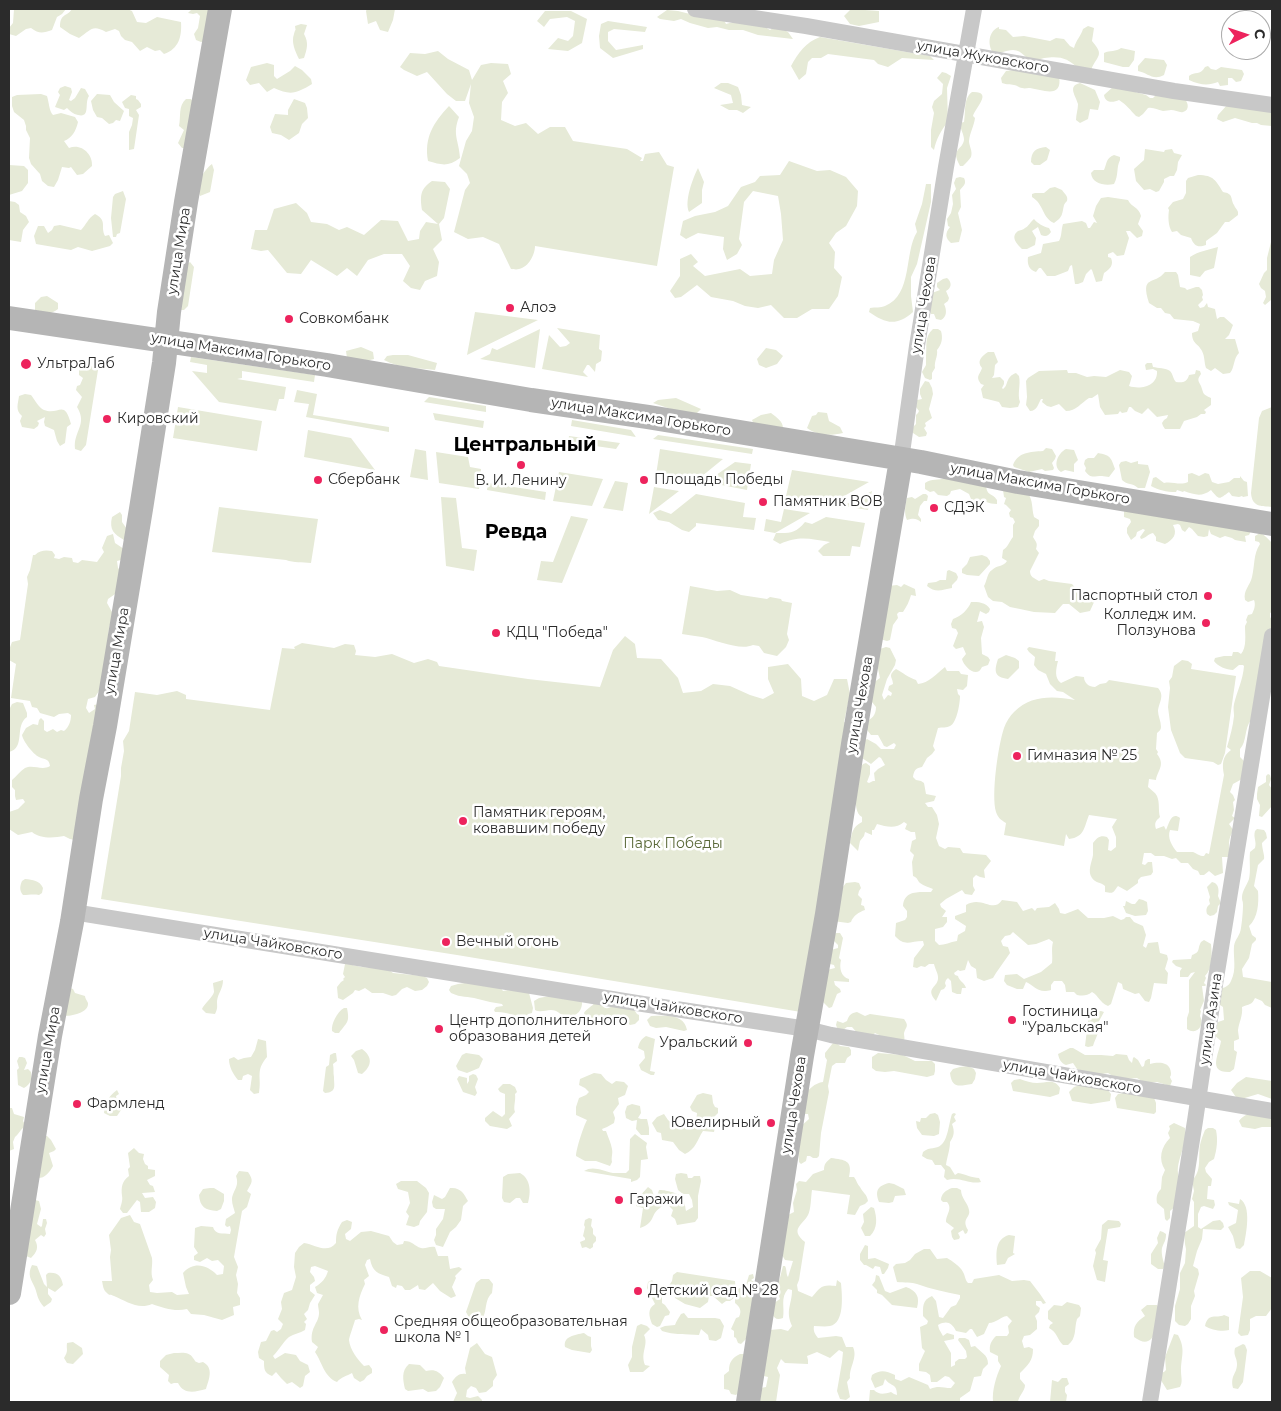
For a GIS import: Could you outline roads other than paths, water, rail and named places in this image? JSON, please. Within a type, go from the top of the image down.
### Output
[{"type":"main road","name":"улица Мира","points":[[9,1293],[50,1036],[73,912],[141,509],[186,202],[220,9]]},
{"type":"main road","name":"улица Максима Горького","points":[[9,318],[327,365],[531,400],[773,438],[1018,482],[1272,524]]},
{"type":"main road","name":"улица Чехова","points":[[748,1402],[853,744],[901,460]]},
{"type":"street","name":"улица Жуковского","points":[[695,9],[806,26],[1174,91],[1272,105]]},
{"type":"street","name":"улица Чехова","points":[[901,460],[917,346],[974,9]]},
{"type":"street","name":"улица Азина","points":[[1150,1402],[1199,1099],[1216,978],[1272,636]]},
{"type":"street","name":"улица Чайковского","points":[[73,912],[807,1029],[831,1035],[1272,1111]]},
{"type":"place","name":"Алоэ","points":[[510,308]]},
{"type":"place","name":"Совкомбанк","points":[[289,319]]},
{"type":"place","name":"УльтраЛаб","points":[[26,364]]},
{"type":"place","name":"Кировский","points":[[107,419]]},
{"type":"place","name":"В. И. Ленину","points":[[521,465]]},
{"type":"place","name":"Сбербанк","points":[[318,480]]},
{"type":"place","name":"Площадь Победы","points":[[644,480]]},
{"type":"place","name":"Памятник ВОВ","points":[[763,502]]},
{"type":"place","name":"СДЭК","points":[[934,508]]},
{"type":"place","name":"Паспортный стол","points":[[1208,596]]},
{"type":"place","name":"Колледж им. Ползунова","points":[[1206,623]]},
{"type":"place","name":"КДЦ \"Победа\"","points":[[496,633]]},
{"type":"place","name":"Гимназия № 25","points":[[1017,756]]},
{"type":"place","name":"Памятник героям, ковавшим победу","points":[[463,821]]},
{"type":"place","name":"Вечный огонь","points":[[446,942]]},
{"type":"place","name":"Гостиница \"Уральская\"","points":[[1012,1020]]},
{"type":"place","name":"Центр дополнительного образования детей","points":[[439,1029]]},
{"type":"place","name":"Уральский","points":[[748,1043]]},
{"type":"place","name":"Фармленд","points":[[77,1104]]},
{"type":"place","name":"Ювелирный","points":[[771,1123]]},
{"type":"place","name":"Гаражи","points":[[619,1200]]},
{"type":"place","name":"Детский сад № 28","points":[[638,1291]]},
{"type":"place","name":"Средняя общеобразовательная школа № 1","points":[[384,1330]]},
{"type":"district","name":"Центральный","points":[[525,445]]},
{"type":"district","name":"Ревда","points":[[516,532]]},
{"type":"park label","name":"Парк Победы","points":[[673,844]]}]
